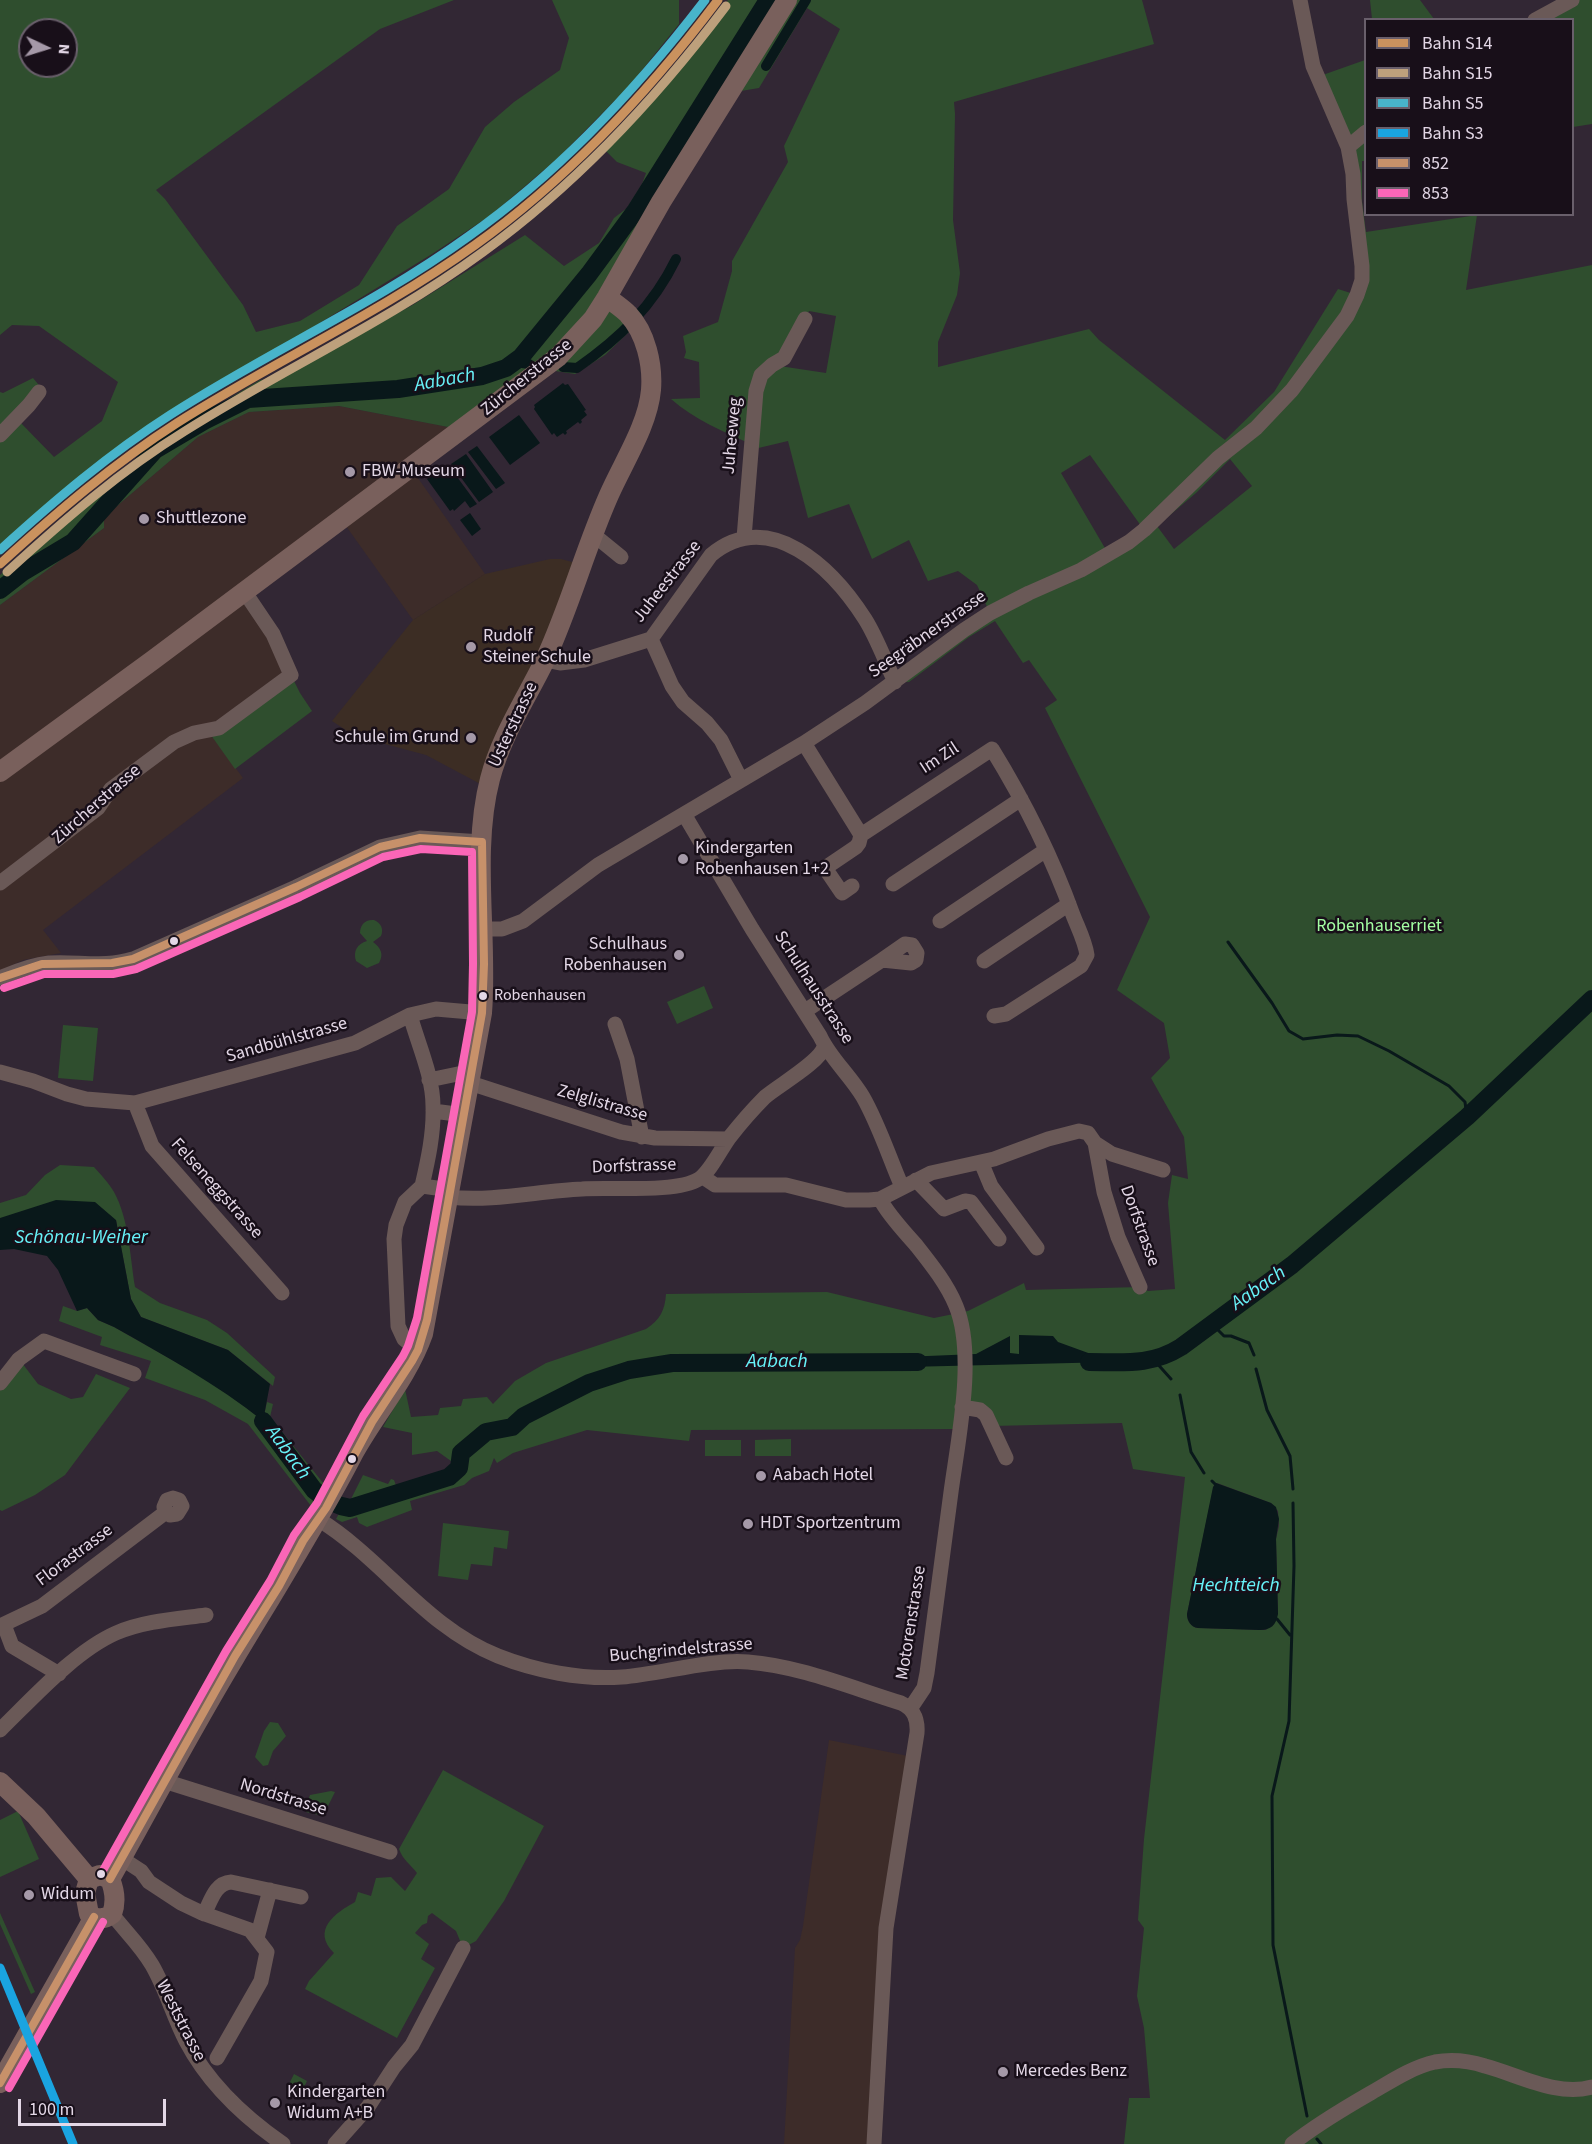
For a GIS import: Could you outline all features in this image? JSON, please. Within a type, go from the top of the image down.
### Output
[{"type":"main road","name":"Zürcherstrasse","points":[[0,772],[558,357],[593,319],[660,202],[786,0]]},
{"type":"main road","name":"Usterstrasse","points":[[110,1879],[235,1656],[326,1506],[364,1435],[405,1374],[418,1350],[427,1320],[482,1013],[484,929],[482,842],[485,799],[492,772],[507,733],[544,660],[577,583],[608,498],[649,406],[650,362],[643,340],[633,320],[607,297]]},
{"type":"main road","points":[[0,1782],[36,1816],[89,1879]]},
{"type":"main road","points":[[0,2083],[103,1916],[115,1906],[110,1879],[100,1875],[89,1879],[86,1884],[86,1900],[89,1914],[103,1916]]},
{"type":"street","points":[[1300,0],[1313,66],[1348,147],[1364,133]]},
{"type":"street","points":[[1539,18],[1572,0]]},
{"type":"street","name":"Seegräbnerstrasse","points":[[484,929],[502,929],[523,921],[597,866],[804,743],[895,682],[990,613],[1081,570],[1129,542],[1144,530],[1218,458],[1256,428],[1292,390],[1347,316],[1362,280],[1353,174],[1348,147]]},
{"type":"street","name":"Juheeweg","points":[[744,538],[756,391],[761,375],[772,364],[784,358],[805,318]]},
{"type":"street","points":[[0,435],[39,392]]},
{"type":"street","points":[[594,536],[621,557]]},
{"type":"street","name":"Juheestrasse","points":[[544,660],[560,663],[584,660],[651,639],[711,555],[721,547],[744,538],[771,538],[786,542],[798,549],[831,577],[865,619],[895,682]]},
{"type":"street","name":"Zürcherstrasse","points":[[0,884],[98,808],[111,789],[174,742],[194,733],[219,728],[291,675],[273,634],[244,591]]},
{"type":"street","points":[[651,639],[672,686],[683,702],[707,723],[721,740],[741,780]]},
{"type":"street","points":[[804,743],[861,835]]},
{"type":"street","name":"Im Zil","points":[[852,886],[842,893],[825,868],[856,847],[861,835],[992,749],[1021,799],[1046,850],[1086,951],[1084,963],[1006,1014],[994,1016]]},
{"type":"street","points":[[893,884],[1021,799]]},
{"type":"street","name":"Schulhausstrasse","points":[[684,814],[752,929],[805,1011],[824,1047],[832,1054],[865,1101],[902,1187]]},
{"type":"street","points":[[0,978],[38,965],[111,964],[133,959],[380,847],[420,838],[482,842]]},
{"type":"street","points":[[939,921],[1046,850]]},
{"type":"street","points":[[984,961],[1069,904]]},
{"type":"street","points":[[805,1011],[882,960]]},
{"type":"street","name":"Sandbühlstrasse","points":[[0,1072],[86,1099],[135,1103],[355,1043],[410,1015],[436,1009],[482,1013]]},
{"type":"street","points":[[410,1015],[429,1080],[433,1111],[432,1132],[422,1186],[405,1202],[396,1225],[394,1239],[398,1326],[404,1340],[418,1350]]},
{"type":"street","points":[[615,1024],[627,1059],[642,1137]]},
{"type":"street","points":[[703,1177],[728,1139],[766,1097],[815,1060],[824,1047]]},
{"type":"street","points":[[429,1080],[471,1077]]},
{"type":"street","name":"Zelglistrasse","points":[[471,1077],[621,1132],[642,1137],[728,1139]]},
{"type":"street","name":"Felseneggstrasse","points":[[135,1103],[152,1146],[282,1293]]},
{"type":"street","points":[[433,1111],[464,1115]]},
{"type":"street","name":"Dorfstrasse","points":[[422,1186],[450,1194],[482,1198],[583,1189],[677,1186],[686,1185],[703,1177],[715,1185],[723,1186],[774,1184],[796,1187],[846,1200],[880,1199],[916,1180],[942,1170],[981,1162],[1073,1131],[1088,1133],[1095,1143],[1112,1154],[1163,1170]]},
{"type":"street","name":"Dorfstrasse","points":[[1095,1143],[1104,1192],[1118,1237],[1140,1287]]},
{"type":"street","points":[[981,1162],[991,1186],[1037,1248]]},
{"type":"street","points":[[916,1180],[944,1209],[971,1202],[999,1239]]},
{"type":"street","name":"Motorenstrasse","points":[[880,1199],[950,1293],[961,1320],[964,1350],[962,1407],[926,1681],[910,1708]]},
{"type":"street","points":[[0,1383],[20,1359],[44,1341],[134,1374]]},
{"type":"street","points":[[962,1407],[980,1410],[986,1415],[1006,1458]]},
{"type":"street","name":"Buchgrindelstrasse","points":[[326,1506],[351,1542],[443,1626],[497,1655],[514,1661],[555,1672],[609,1678],[746,1662],[777,1665],[901,1703],[910,1708]]},
{"type":"street","name":"Florastrasse","points":[[59,1674],[12,1646],[2,1625],[23,1616],[49,1600],[64,1586],[166,1512]]},
{"type":"street","points":[[0,1730],[90,1648],[115,1634],[145,1625],[206,1615]]},
{"type":"street","points":[[874,2144],[886,1928],[917,1733],[916,1719],[910,1708]]},
{"type":"street","name":"Nordstrasse","points":[[164,1780],[390,1852]]},
{"type":"street","points":[[121,1858],[141,1871],[149,1882],[181,1903],[204,1914],[250,1930],[267,1952],[261,1981],[217,2058]]},
{"type":"street","points":[[204,1914],[223,1882],[301,1897]]},
{"type":"street","points":[[257,1938],[270,1890]]},
{"type":"street","name":"Weststrasse","points":[[103,1916],[142,1950],[152,1966],[187,2043],[210,2077],[235,2106],[282,2144]]},
{"type":"street","points":[[335,2144],[368,2107],[394,2067],[412,2045],[463,1948]]},
{"type":"street","points":[[1292,2144],[1395,2078],[1437,2061],[1456,2060],[1484,2066],[1567,2091],[1592,2087]]},
{"type":"shaded area","points":[[339,406],[448,427],[411,468],[485,574],[413,620],[341,519],[245,591],[291,675],[208,731],[243,778],[43,930],[61,953],[23,960],[0,971],[0,605],[104,528],[104,517],[198,437],[249,412]]},
{"type":"shaded area","name":"Rudolf Steiner Schule","points":[[550,559],[561,559],[583,565],[488,788],[426,755],[355,736],[332,721],[413,620],[485,574]]},
{"type":"shaded area","points":[[829,1740],[913,1757],[890,1894],[874,2144],[784,2144],[795,1948],[800,1940],[803,1926]]},
{"type":"green space","points":[[0,0],[454,0],[380,29],[156,190],[243,305],[256,332],[300,321],[359,285],[397,226],[449,189],[485,127],[514,102],[560,70],[569,38],[552,0],[679,0],[679,24],[630,85],[558,158],[491,215],[432,254],[165,416],[86,474],[0,546],[0,392],[3,393],[33,378],[38,384],[39,392],[17,419],[54,457],[102,421],[118,382],[39,326],[12,325],[0,335]]},
{"type":"green space","name":"Robenhauserriet","points":[[728,0],[1142,0],[1154,44],[954,102],[953,220],[960,273],[957,295],[938,342],[938,367],[1089,329],[1099,340],[1225,440],[1274,392],[1338,289],[1357,295],[1353,174],[1317,77],[1364,60],[1362,201],[1366,232],[1477,216],[1466,290],[1592,265],[1592,2144],[1124,2144],[1129,2098],[1150,2098],[1144,2028],[1137,1996],[1144,1928],[1138,1920],[1144,1839],[1185,1477],[1133,1469],[1122,1423],[992,1426],[962,1407],[960,1429],[691,1430],[689,1441],[587,1430],[513,1453],[497,1463],[494,1458],[489,1471],[472,1478],[464,1485],[410,1501],[412,1510],[367,1527],[359,1523],[357,1517],[342,1522],[336,1519],[347,1499],[351,1499],[363,1475],[388,1484],[391,1479],[394,1480],[397,1488],[453,1470],[451,1461],[437,1451],[412,1455],[412,1433],[383,1427],[405,1389],[411,1417],[438,1415],[440,1408],[461,1406],[463,1399],[487,1397],[493,1404],[515,1381],[546,1363],[646,1329],[661,1314],[666,1294],[827,1292],[934,1318],[968,1311],[1024,1283],[1026,1290],[1140,1287],[1148,1291],[1175,1289],[1168,1203],[1172,1175],[1188,1179],[1184,1137],[1151,1078],[1170,1058],[1164,1023],[1117,990],[1150,917],[1045,708],[1057,700],[1029,660],[1023,663],[995,621],[969,637],[909,682],[895,682],[990,613],[977,585],[958,571],[928,581],[909,540],[872,559],[849,504],[808,518],[788,441],[750,450],[751,444],[699,419],[671,399],[700,398],[699,362],[684,358],[686,352],[683,336],[718,322],[732,271],[732,261],[788,162],[784,146],[840,29],[807,8],[759,88],[729,93],[607,297],[636,325],[605,355],[575,374],[542,369],[453,437],[448,427],[339,406],[249,412],[198,437],[104,517],[104,528],[0,605],[0,575],[152,445],[260,380],[273,379],[411,306],[525,235],[564,266],[599,243],[614,218],[627,208],[646,173],[617,162],[602,147],[699,39]],"holes":[[[809,311],[836,316],[826,373],[773,365],[784,358]],[[1090,455],[1144,530],[1109,555],[1061,473]],[[1230,459],[1252,486],[1174,549],[1157,526],[1196,493]],[[1217,1483],[1271,1503],[1278,1511],[1279,1526],[1276,1539],[1278,1614],[1266,1630],[1198,1628],[1191,1625],[1188,1619],[1187,1614],[1214,1485]]]},
{"type":"green space","points":[[1370,0],[1420,0],[1433,18],[1372,18]]},
{"type":"green space","points":[[1572,0],[1592,0],[1592,124],[1574,127],[1574,18],[1539,18]]},
{"type":"green space","points":[[291,675],[312,711],[235,769],[208,731]]},
{"type":"green space","points":[[368,920],[374,920],[382,929],[381,936],[373,942],[380,949],[381,957],[379,963],[367,968],[356,961],[355,954],[358,946],[367,941],[360,933],[362,925]]},
{"type":"green space","points":[[704,986],[713,1008],[677,1024],[667,1002]]},
{"type":"green space","points":[[63,1025],[98,1028],[93,1081],[58,1078]]},
{"type":"green space","points":[[60,1165],[94,1167],[112,1189],[126,1226],[135,1287],[160,1303],[207,1320],[227,1333],[275,1377],[273,1386],[228,1350],[141,1317],[131,1299],[116,1220],[0,1218],[0,1203],[26,1195],[45,1175]]},
{"type":"green space","points":[[63,1306],[77,1311],[87,1308],[98,1320],[211,1382],[263,1420],[267,1402],[273,1404],[270,1417],[324,1484],[311,1506],[248,1424],[205,1400],[145,1378],[151,1361],[100,1345],[102,1337],[59,1321]]},
{"type":"green space","points":[[19,1359],[38,1384],[71,1399],[83,1397],[96,1374],[130,1388],[65,1475],[35,1495],[2,1511],[0,1510],[0,1383]]},
{"type":"green space","points":[[791,1439],[791,1456],[755,1456],[755,1440]]},
{"type":"green space","points":[[705,1440],[741,1440],[741,1456],[705,1456]]},
{"type":"green space","points":[[443,1523],[509,1531],[507,1549],[494,1547],[492,1566],[471,1564],[468,1580],[438,1576]]},
{"type":"green space","points":[[270,1722],[278,1723],[286,1736],[273,1751],[268,1765],[263,1766],[255,1757],[264,1731]]},
{"type":"green space","points":[[443,1770],[544,1826],[504,1901],[476,1941],[463,1948],[456,1931],[432,1913],[428,1916],[427,1923],[415,1933],[429,1944],[421,1959],[435,1968],[397,2038],[305,1989],[309,1981],[334,1953],[327,1945],[325,1937],[328,1923],[340,1911],[355,1902],[358,1892],[371,1896],[376,1878],[391,1877],[405,1891],[417,1873],[399,1849]]},
{"type":"green space","points":[[335,1792],[323,1816],[306,1812],[305,1808],[310,1795]]},
{"type":"green space","points":[[18,1811],[39,1859],[0,1877],[0,1820]]},
{"type":"green space","points":[[0,1913],[35,1992],[31,1994],[0,1924]]},
{"type":"green space","points":[[294,2074],[307,2081],[300,2095],[287,2088]]},
{"type":"water","points":[[563,383],[568,384],[587,415],[580,424],[578,422],[566,431],[565,435],[563,433],[557,437],[554,433],[552,435],[534,409],[534,405]]},
{"type":"water","points":[[519,415],[540,443],[510,465],[489,437]]},
{"type":"water","points":[[477,446],[505,483],[496,489],[468,452]]},
{"type":"water","points":[[466,454],[493,492],[479,502],[451,464]]},
{"type":"water","points":[[449,466],[477,504],[470,508],[465,501],[454,511],[453,509],[450,511],[427,479],[441,468],[443,470]]},
{"type":"water","points":[[470,513],[481,529],[472,536],[460,520]]},
{"type":"water","name":"Schönau-Weiher","points":[[56,1200],[95,1202],[116,1220],[131,1299],[141,1317],[228,1350],[270,1384],[263,1421],[190,1371],[98,1320],[87,1308],[77,1311],[58,1270],[47,1256],[14,1249],[0,1250],[0,1218]]},
{"type":"water","points":[[1019,1335],[1053,1336],[1058,1342],[1113,1362],[906,1367],[895,1362],[903,1357],[976,1354],[1010,1336],[1010,1353],[1019,1354]]},
{"type":"water","name":"Hechtteich","points":[[1216,1483],[1271,1503],[1276,1507],[1279,1519],[1276,1539],[1278,1614],[1270,1628],[1260,1630],[1198,1628],[1191,1625],[1188,1619],[1187,1614],[1213,1487]]},
{"type":"waterway","name":"Aabach","points":[[0,590],[23,572],[73,542],[155,450],[204,421],[248,399],[398,389],[482,376],[506,368],[521,357],[589,274],[636,210],[768,0]]},
{"type":"waterway","points":[[766,66],[806,0]]},
{"type":"waterway","points":[[563,367],[577,368],[621,333],[657,292],[676,259]]},
{"type":"waterway","points":[[515,362],[529,364]]},
{"type":"waterway","points":[[1228,942],[1272,1003],[1289,1031],[1303,1039],[1337,1035],[1358,1036],[1449,1086],[1465,1102],[1467,1117]]},
{"type":"waterway","name":"Aabach","points":[[1089,1362],[1136,1362],[1159,1357],[1181,1347],[1292,1265],[1467,1117],[1592,999]]},
{"type":"waterway","points":[[1212,1324],[1224,1336],[1231,1336],[1249,1343],[1254,1355]]},
{"type":"waterway","points":[[1154,1360],[1171,1379]]},
{"type":"waterway","name":"Aabach","points":[[263,1421],[314,1490],[330,1502],[350,1508],[449,1477],[459,1468],[461,1453],[486,1432],[512,1427],[524,1416],[589,1383],[629,1370],[672,1363],[918,1362]]},
{"type":"waterway","points":[[1256,1369],[1267,1410],[1290,1456],[1293,1489]]},
{"type":"waterway","points":[[1180,1395],[1191,1452],[1204,1473]]},
{"type":"waterway","points":[[1212,1481],[1215,1484]]},
{"type":"waterway","points":[[1293,1503],[1294,1566],[1289,1721],[1272,1796],[1273,1945],[1307,2116]]},
{"type":"waterway","points":[[1277,1619],[1290,1635]]},
{"type":"waterway","points":[[1317,2139],[1321,2144]]},
{"type":"rail line","name":"S5","points":[[0,550],[82,479],[147,430],[207,392],[396,284],[433,261],[503,211],[566,156],[625,97],[705,0]]},
{"type":"rail line","name":"S14","points":[[0,564],[86,490],[153,439],[214,400],[402,293],[439,270],[510,219],[606,132],[664,68],[718,0]]},
{"type":"rail line","name":"S15","points":[[7,572],[93,497],[161,446],[222,408],[411,300],[483,252],[518,225],[551,198],[614,138],[672,74],[726,6]]},
{"type":"rail line","name":"S3","points":[[0,1968],[73,2144]]},
{"type":"transit line","name":"852","points":[[0,978],[42,964],[112,963],[133,959],[380,847],[420,838],[482,842],[484,964],[482,1013],[427,1320],[418,1350],[372,1422],[326,1508],[303,1541],[279,1586],[235,1656],[110,1879]]},
{"type":"transit line","name":"853","points":[[4,988],[44,974],[113,974],[136,969],[300,897],[383,857],[421,849],[472,852],[472,1012],[417,1318],[408,1346],[363,1416],[317,1503],[294,1535],[270,1581],[226,1651],[101,1874]]},
{"type":"transit line","name":"852","points":[[0,2083],[94,1917]]},
{"type":"transit line","name":"853","points":[[9,2088],[103,1922]]},
{"type":"place","name":"FBW-Museum","points":[[350,472]]},
{"type":"place","name":"Shuttlezone","points":[[144,519]]},
{"type":"place","name":"Rudolf Steiner Schule","points":[[471,647]]},
{"type":"place","name":"Schule im Grund","points":[[471,738]]},
{"type":"place","name":"Kindergarten Robenhausen 1+2","points":[[683,859]]},
{"type":"place","name":"Schulhaus Robenhausen","points":[[679,955]]},
{"type":"place","name":"Robenhausen","points":[[483,996]]},
{"type":"place","name":"Aabach Hotel","points":[[761,1476]]},
{"type":"place","name":"HDT Sportzentrum","points":[[748,1524]]},
{"type":"place","name":"Widum","points":[[29,1895]]},
{"type":"place","name":"Mercedes Benz","points":[[1003,2072]]},
{"type":"place","name":"Kindergarten Widum A+B","points":[[275,2103]]}]
